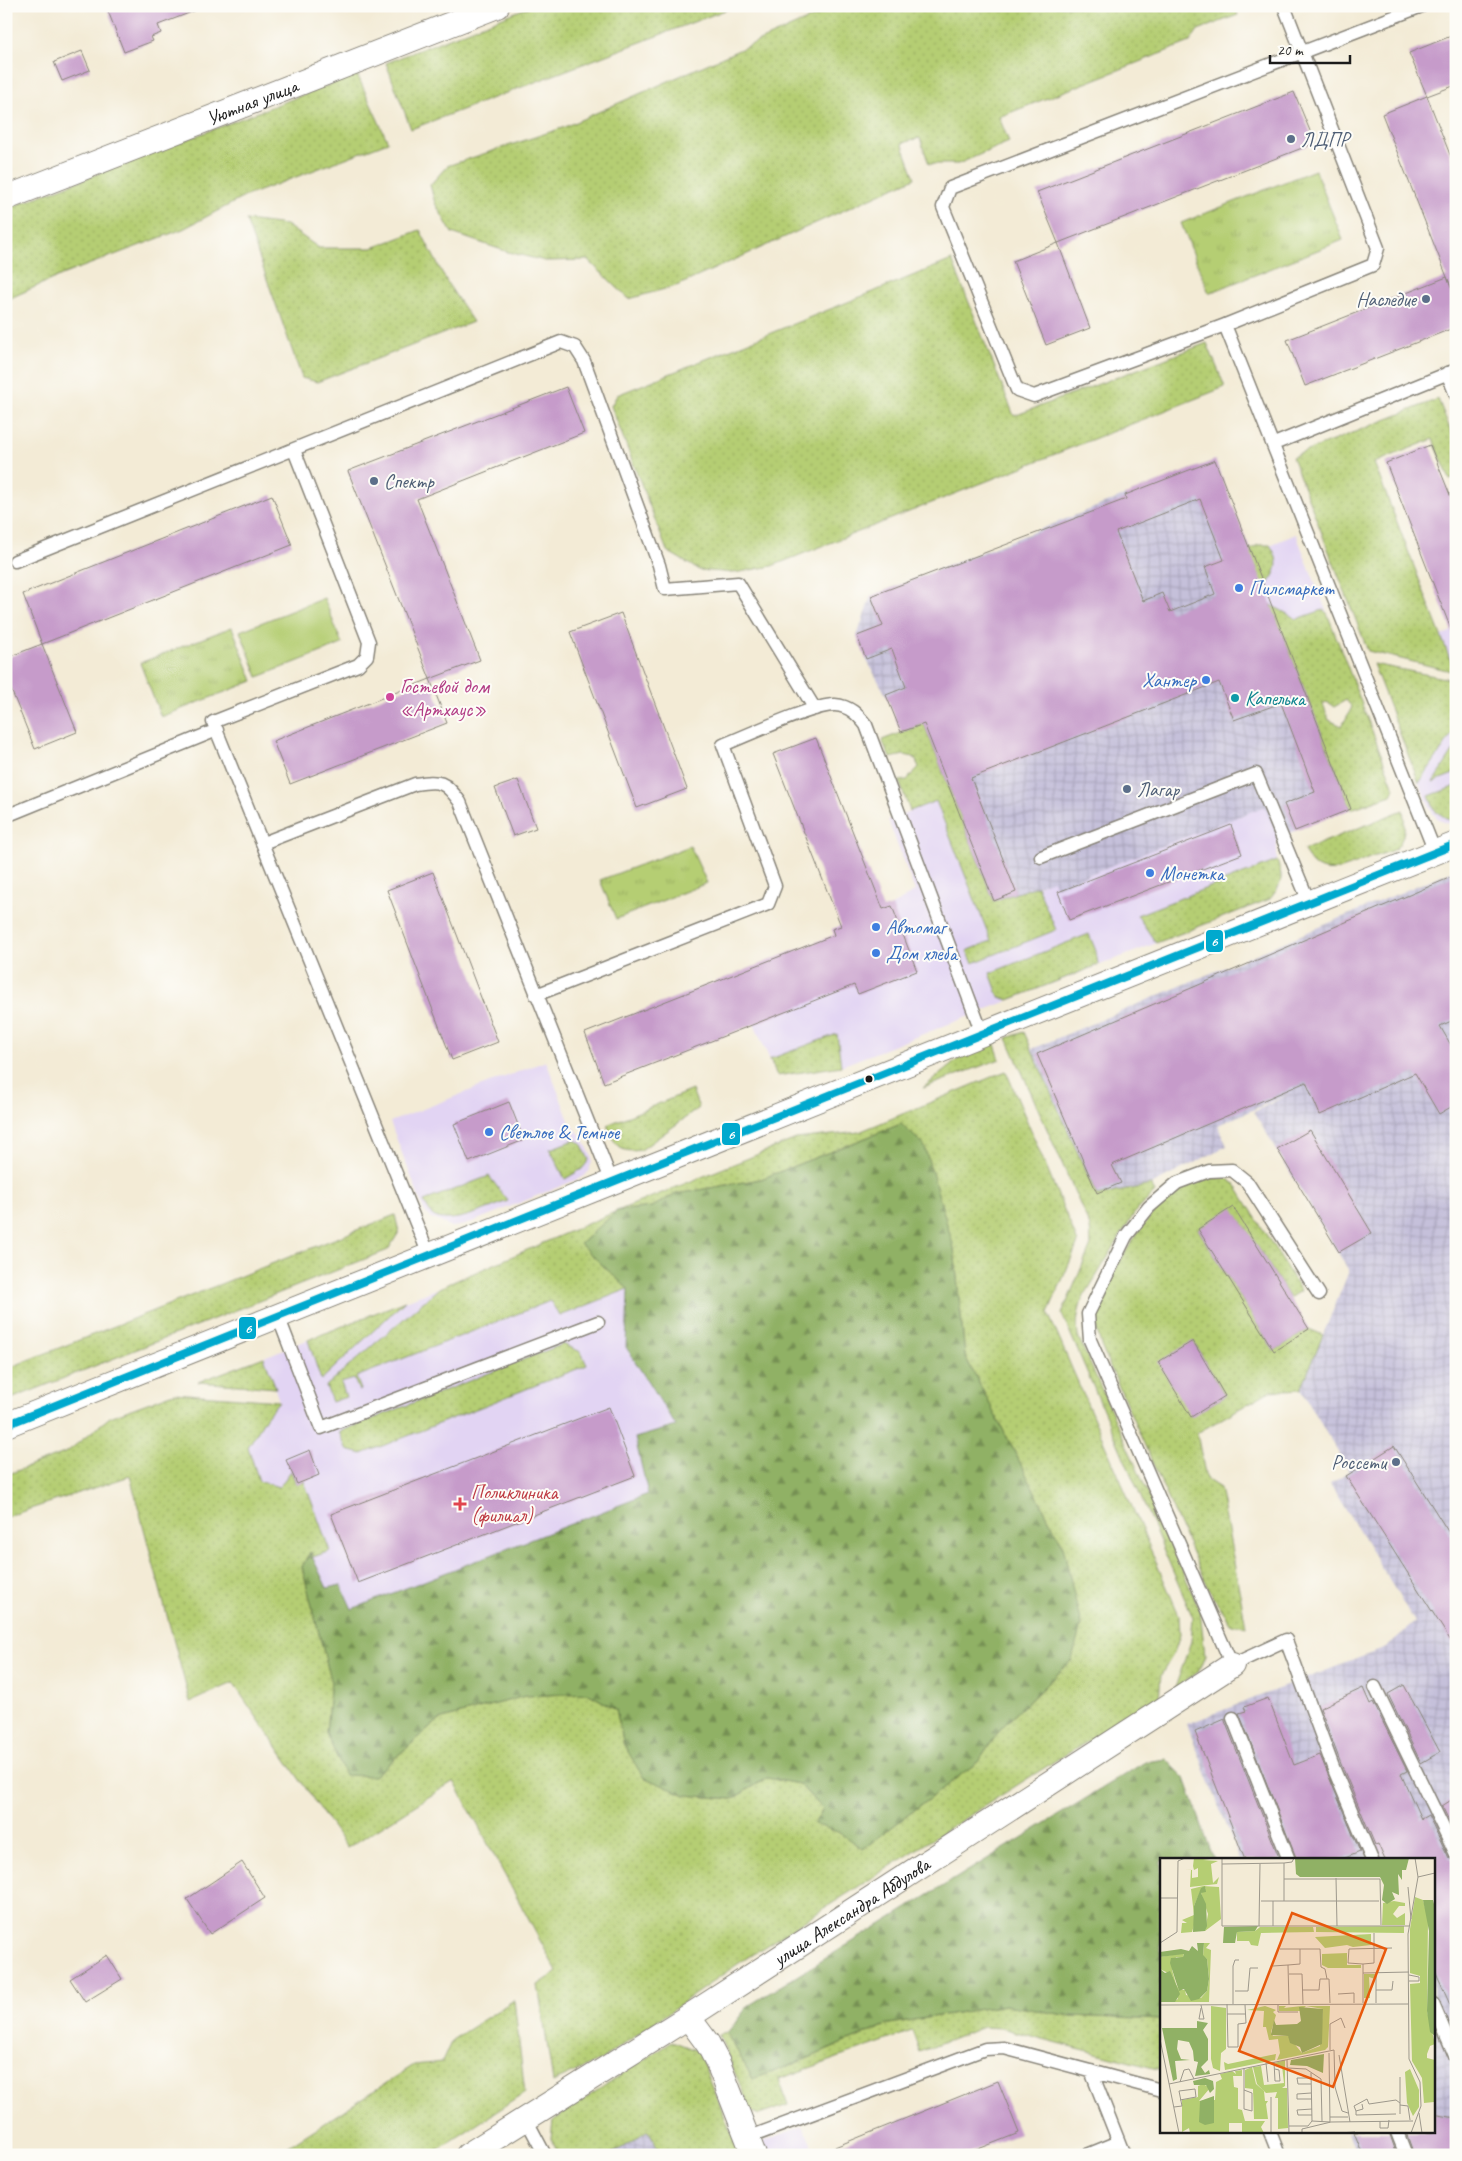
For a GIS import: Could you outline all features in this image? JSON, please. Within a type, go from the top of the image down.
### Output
[{"type":"street","name":"Уютная улица","points":[[6,198],[497,6]]},
{"type":"street","points":[[6,1425],[1445,848]]},
{"type":"street","name":"улица Александра Абдулова","points":[[468,2155],[688,2017],[1232,1665]]},
{"type":"street","points":[[688,2017],[708,2044],[750,2146]]},
{"type":"lane","points":[[1284,6],[1302,52],[1378,248],[1373,265],[1225,325],[1034,396],[1016,390],[943,207],[950,188],[1302,52],[1422,6]]},
{"type":"lane","points":[[1225,325],[1249,386],[1445,848]]},
{"type":"lane","points":[[15,561],[561,342],[575,347],[584,361],[659,565],[665,589],[738,582],[815,709]]},
{"type":"lane","points":[[1274,444],[1451,372],[1456,395]]},
{"type":"lane","points":[[294,450],[369,642],[367,656],[358,665],[213,722],[429,1255]]},
{"type":"lane","points":[[536,995],[768,904],[775,886],[722,745],[815,709],[835,705],[856,712],[866,725],[982,1033]]},
{"type":"lane","points":[[6,816],[217,730]]},
{"type":"lane","points":[[1042,857],[1256,774],[1309,902]]},
{"type":"lane","points":[[263,843],[415,784],[436,781],[449,787],[460,802],[612,1182]]},
{"type":"lane","points":[[1319,1294],[1247,1182],[1232,1170],[1209,1171],[1177,1183],[1148,1207],[1126,1236],[1088,1314],[1090,1340],[1232,1665],[1286,1640],[1333,1767],[1371,1858]]},
{"type":"lane","points":[[278,1316],[321,1428],[598,1322]]},
{"type":"lane","points":[[1376,1687],[1456,1854]]},
{"type":"lane","points":[[1233,1718],[1288,1858]]},
{"type":"lane","points":[[1434,2006],[1456,2058]]},
{"type":"lane","points":[[750,2146],[985,2049],[1004,2048],[1160,2090]]},
{"type":"lane","points":[[1091,2071],[1124,2155]]},
{"type":"lane","points":[[526,2118],[545,2155]]},
{"type":"lane","points":[[1271,2134],[1278,2155]]},
{"type":"lane","points":[[1398,2134],[1406,2155]]},
{"type":"lane","points":[[1087,2155],[1119,2142]]},
{"type":"shaded area","points":[[1215,460],[1351,809],[1277,837],[1263,807],[1056,887],[1053,880],[994,901],[924,724],[901,732],[886,695],[866,659],[857,636],[871,596]]},
{"type":"shaded area","points":[[1296,534],[1327,613],[1322,610],[1297,619],[1271,605],[1249,550],[1258,545],[1270,545]]},
{"type":"shaded area","points":[[1456,629],[1456,683],[1455,672],[1441,636]]},
{"type":"shaded area","points":[[1456,729],[1456,826],[1441,821],[1433,814],[1419,783]]},
{"type":"shaded area","points":[[1242,754],[1295,831],[1277,837],[1277,861],[1282,875],[1279,888],[1270,899],[841,1066],[777,1076],[754,1024],[853,984],[832,929],[892,906],[915,891],[888,820],[936,801],[991,941],[1056,930],[1037,886],[1054,879],[1056,887],[1262,807]]},
{"type":"shaded area","points":[[1456,869],[1456,2155],[1356,2155],[1348,2134],[1434,2134],[1434,1858],[1239,1858],[1187,1724],[1385,1648],[1415,1622],[1330,1484],[1349,1471],[1301,1389],[1349,1271],[1254,1112],[1291,1093],[1218,1125],[1227,1146],[1151,1185],[1097,1196],[1032,1049]]},
{"type":"shaded area","points":[[546,1061],[570,1123],[583,1138],[592,1157],[588,1172],[583,1177],[465,1225],[452,1227],[429,1217],[424,1210],[390,1122]]},
{"type":"shaded area","points":[[617,1211],[628,1289],[626,1347],[676,1426],[635,1438],[648,1494],[352,1609],[327,1589],[313,1557],[330,1551],[304,1481],[279,1487],[259,1481],[248,1447],[266,1417],[279,1401],[264,1357],[439,1288]]},
{"type":"shaded area","points":[[803,2126],[816,2155],[740,2155],[738,2151]]},
{"type":"shaded area","points":[[649,2131],[661,2155],[610,2155]]},
{"type":"green space","points":[[531,6],[736,6],[411,129],[386,63]]},
{"type":"green space","points":[[835,6],[1235,6],[1238,15],[1198,30],[1190,42],[999,117],[1009,142],[958,164],[929,164],[920,138],[902,143],[915,178],[679,285],[629,299],[588,260],[545,261],[508,252],[452,233],[435,203],[430,185],[447,166],[562,128]]},
{"type":"green space","points":[[357,74],[388,142],[246,196],[183,229],[64,274],[6,300],[6,209]]},
{"type":"green space","points":[[1315,170],[1343,240],[1209,293],[1181,223]]},
{"type":"green space","points":[[246,220],[286,225],[319,248],[372,248],[420,230],[448,284],[473,322],[317,382],[302,378]]},
{"type":"green space","points":[[952,260],[1014,416],[1207,343],[1225,387],[772,566],[734,573],[699,570],[667,551],[611,406],[617,395]]},
{"type":"green space","points":[[1438,399],[1456,444],[1456,478],[1450,480],[1433,439],[1374,463],[1455,672],[1368,651],[1292,457]]},
{"type":"green space","points":[[1258,545],[1270,545],[1274,551],[1277,563],[1275,573],[1264,588],[1249,550]]},
{"type":"green space","points":[[324,598],[342,644],[258,677],[240,631]]},
{"type":"green space","points":[[1271,605],[1297,619],[1323,610],[1327,613],[1394,788],[1391,795],[1351,809]],"holes":[[[1346,700],[1352,707],[1342,726],[1329,720],[1323,704],[1327,702],[1334,707]]]},
{"type":"green space","points":[[232,627],[253,681],[161,717],[140,663]]},
{"type":"green space","points":[[1373,664],[1455,680],[1456,729],[1419,783]]},
{"type":"green space","points":[[924,724],[994,901],[1037,886],[1056,930],[973,963],[967,951],[991,941],[936,801],[910,811],[899,781],[907,780],[919,767],[914,757],[904,755],[890,758],[882,740]]},
{"type":"green space","points":[[1456,747],[1456,773],[1433,782]]},
{"type":"green space","points":[[1456,786],[1456,820],[1451,821],[1435,811],[1429,796]]},
{"type":"green space","points":[[1403,810],[1404,825],[1402,838],[1397,847],[1389,852],[1343,869],[1325,870],[1317,867],[1310,861],[1304,850]]},
{"type":"green space","points":[[690,846],[707,883],[616,919],[600,880]]},
{"type":"green space","points":[[1277,861],[1281,872],[1281,881],[1270,899],[1156,943],[1137,915]]},
{"type":"green space","points":[[1089,934],[1096,951],[1098,965],[1009,1000],[999,997],[990,973]]},
{"type":"green space","points":[[1024,1032],[1097,1196],[1151,1185],[1155,1192],[1134,1214],[1083,1298],[1077,1326],[1078,1336],[1200,1610],[1205,1655],[1198,1672],[1174,1691],[1191,1641],[1193,1618],[1062,1314],[1091,1245],[1090,1227],[1007,1038]]},
{"type":"green space","points":[[837,1034],[841,1066],[777,1076],[770,1059]]},
{"type":"green space","points":[[994,1042],[1000,1059],[923,1088],[966,1053]]},
{"type":"green space","points":[[1006,1071],[1078,1243],[1048,1313],[1179,1615],[1180,1635],[1174,1653],[1161,1675],[1159,1700],[1055,1761],[742,1961],[601,2060],[553,2082],[538,1985],[557,1972],[454,1781],[347,1848],[233,1683],[190,1702],[130,1476],[6,1517],[6,1475],[67,1452],[110,1417],[174,1393],[279,1401],[266,1417],[248,1447],[259,1481],[279,1487],[291,1471],[296,1484],[304,1481],[330,1551],[313,1557],[311,1552],[302,1567],[331,1680],[326,1733],[374,1776],[439,1720],[525,1696],[587,1693],[616,1709],[624,1745],[685,1795],[732,1799],[768,1778],[799,1784],[823,1809],[815,1824],[838,1832],[863,1849],[979,1761],[1001,1728],[1072,1660],[1063,1546],[965,1356],[954,1248],[901,1124],[761,1179],[676,1194],[652,1207],[617,1211],[796,1139],[859,1132]]},
{"type":"green space","points":[[692,1090],[699,1108],[641,1150],[622,1149],[615,1142],[607,1125]]},
{"type":"green space","points":[[901,1124],[924,1145],[954,1248],[965,1356],[1063,1546],[1081,1625],[1072,1660],[1001,1728],[979,1761],[863,1849],[838,1832],[814,1824],[823,1809],[799,1784],[767,1778],[732,1799],[685,1795],[643,1777],[624,1745],[616,1709],[587,1693],[525,1696],[439,1720],[374,1776],[345,1775],[326,1733],[331,1680],[302,1567],[310,1552],[327,1588],[341,1585],[352,1609],[648,1494],[635,1438],[676,1426],[626,1347],[628,1289],[580,1244],[617,1211],[652,1207],[676,1194],[761,1179]]},
{"type":"green space","points":[[574,1140],[581,1143],[589,1160],[582,1169],[565,1179],[550,1149]]},
{"type":"green space","points":[[489,1176],[508,1201],[470,1215],[449,1219],[432,1215],[424,1201]]},
{"type":"green space","points":[[1212,1178],[1227,1178],[1235,1184],[1301,1291],[1290,1298],[1233,1208],[1198,1229],[1274,1351],[1309,1329],[1323,1335],[1301,1389],[1270,1391],[1197,1433],[1206,1479],[1220,1488],[1246,1626],[1232,1624],[1208,1589],[1101,1346],[1096,1327],[1099,1309],[1114,1272],[1149,1218],[1177,1190]],"holes":[[[1193,1341],[1225,1396],[1191,1416]]]},
{"type":"green space","points":[[617,1211],[580,1244],[628,1289],[560,1316],[550,1301],[356,1377],[361,1390],[359,1391],[354,1379],[341,1383],[346,1397],[332,1402],[326,1386],[439,1288]]},
{"type":"green space","points":[[395,1215],[399,1232],[388,1250],[6,1401],[6,1369]]},
{"type":"green space","points":[[405,1301],[321,1380],[308,1340]]},
{"type":"green space","points":[[563,1344],[581,1352],[587,1365],[362,1454],[347,1450],[339,1432]]},
{"type":"green space","points":[[264,1357],[276,1388],[198,1382]]},
{"type":"green space","points":[[1166,1759],[1185,1778],[1213,1858],[1160,1858],[1160,2020],[1072,2016],[1005,2005],[889,2024],[792,2065],[753,2079],[727,2033],[748,2006],[1145,1762]]},
{"type":"green space","points":[[514,2000],[525,2093],[430,2155],[278,2155],[281,2151],[414,2065],[442,2062],[452,2040]]},
{"type":"green space","points":[[1005,2005],[1072,2016],[1160,2020],[1160,2070],[1001,2028],[983,2027],[920,2052],[912,2031],[779,2079],[788,2105],[759,2115],[751,2111],[719,2035],[727,2033],[753,2079],[792,2065],[889,2024]]},
{"type":"green space","points":[[672,2041],[698,2051],[740,2155],[661,2155],[649,2131],[610,2155],[559,2155],[551,2139],[553,2120]]},
{"type":"building","points":[[106,6],[202,6],[202,8],[158,25],[161,33],[151,37],[153,41],[124,52]]},
{"type":"building","points":[[1456,34],[1456,85],[1427,96],[1409,53]]},
{"type":"building","points":[[82,51],[90,70],[62,81],[54,62]]},
{"type":"building","points":[[1294,92],[1315,143],[1058,243],[1037,192]]},
{"type":"building","points":[[1427,96],[1456,170],[1455,297],[1382,114]]},
{"type":"building","points":[[1058,243],[1090,328],[1046,345],[1013,261]]},
{"type":"building","points":[[1447,277],[1456,300],[1456,327],[1305,386],[1287,340]]},
{"type":"building","points":[[566,387],[584,433],[417,499],[480,660],[430,679],[348,471]]},
{"type":"building","points":[[1430,445],[1456,510],[1454,637],[1386,463]]},
{"type":"building","points":[[1215,460],[1351,809],[1295,831],[1284,804],[1315,792],[1281,703],[1234,720],[1219,682],[971,778],[1016,892],[994,901],[924,724],[901,732],[886,695],[906,687],[892,649],[866,659],[857,636],[883,626],[871,596],[1126,499],[1125,495]],"holes":[[[1200,499],[1224,560],[1205,567],[1215,594],[1170,612],[1162,593],[1143,601],[1116,532]]]},
{"type":"building","points":[[272,495],[292,545],[42,644],[23,594]]},
{"type":"building","points":[[621,613],[687,789],[637,808],[570,632]]},
{"type":"building","points":[[42,644],[77,732],[35,749],[6,677],[6,658]]},
{"type":"building","points":[[430,679],[447,723],[290,784],[273,741]]},
{"type":"building","points":[[816,738],[883,909],[892,906],[917,971],[858,994],[854,985],[604,1083],[585,1033],[834,935],[832,929],[841,926],[773,754]]},
{"type":"building","points":[[518,780],[536,828],[513,836],[495,788]]},
{"type":"building","name":"Монетка","points":[[1231,825],[1242,854],[1069,920],[1058,892]]},
{"type":"building","points":[[433,872],[498,1042],[452,1060],[387,890]]},
{"type":"building","points":[[1456,875],[1456,1019],[1440,1026],[1456,1054],[1456,1104],[1439,1114],[1415,1073],[1320,1115],[1306,1082],[1112,1165],[1121,1183],[1097,1193],[1037,1054]]},
{"type":"building","name":"Светлое & Темное","points":[[509,1102],[524,1140],[469,1162],[454,1124]]},
{"type":"building","points":[[1310,1130],[1372,1233],[1339,1252],[1277,1149]]},
{"type":"building","points":[[1233,1207],[1309,1329],[1274,1351],[1198,1229]]},
{"type":"building","points":[[1193,1341],[1225,1396],[1191,1417],[1158,1362]]},
{"type":"building","name":"Поликлиника (филиал)","points":[[609,1407],[635,1476],[358,1583],[331,1514]]},
{"type":"building","points":[[1394,1446],[1456,1544],[1456,1649],[1346,1476]]},
{"type":"building","points":[[310,1450],[319,1475],[297,1484],[286,1460]]},
{"type":"building","points":[[1404,1685],[1440,1752],[1421,1763],[1388,1694]]},
{"type":"building","points":[[1363,1688],[1370,1704],[1373,1702],[1407,1771],[1401,1774],[1421,1819],[1428,1815],[1449,1858],[1456,1862],[1456,2018],[1434,1969],[1434,1858],[1384,1858],[1378,1844],[1375,1845],[1320,1708]]},
{"type":"building","points":[[1268,1698],[1294,1765],[1320,1755],[1360,1852],[1345,1858],[1296,1858],[1239,1713],[1246,1711],[1244,1707]]},
{"type":"building","points":[[1225,1719],[1279,1858],[1244,1858],[1195,1732]]},
{"type":"building","points":[[1456,1797],[1456,1835],[1442,1806]]},
{"type":"building","points":[[242,1862],[265,1898],[210,1934],[187,1899]]},
{"type":"building","points":[[107,1955],[122,1979],[85,2002],[70,1979]]},
{"type":"building","points":[[998,2081],[1019,2133],[963,2155],[815,2155]]},
{"type":"building","points":[[1434,2114],[1456,2118],[1456,2155],[1414,2155],[1407,2134],[1434,2134]]},
{"type":"building","points":[[1355,2134],[1390,2134],[1397,2155],[1363,2155]]},
{"type":"transit line","name":"6","points":[[6,1425],[1456,844]]},
{"type":"place","name":"ЛДПР","points":[[1291,139]]},
{"type":"place","name":"Наследие","points":[[1426,299]]},
{"type":"place","name":"Спектр","points":[[374,481]]},
{"type":"place","name":"Пилсмаркет","points":[[1239,588]]},
{"type":"place","name":"Хантер","points":[[1206,680]]},
{"type":"place","name":"Гостевой дом «Артхаус»","points":[[390,697]]},
{"type":"place","name":"Капелька","points":[[1235,698]]},
{"type":"place","name":"Лагар","points":[[1127,789]]},
{"type":"place","name":"Монетка","points":[[1150,873]]},
{"type":"place","name":"Автомаг","points":[[876,927]]},
{"type":"place","name":"Дом хлеба","points":[[876,953]]},
{"type":"place","name":"Светлое & Темное","points":[[489,1132]]},
{"type":"place","name":"Россети","points":[[1396,1462]]},
{"type":"place","name":"Поликлиника (филиал)","points":[[460,1504]]}]
